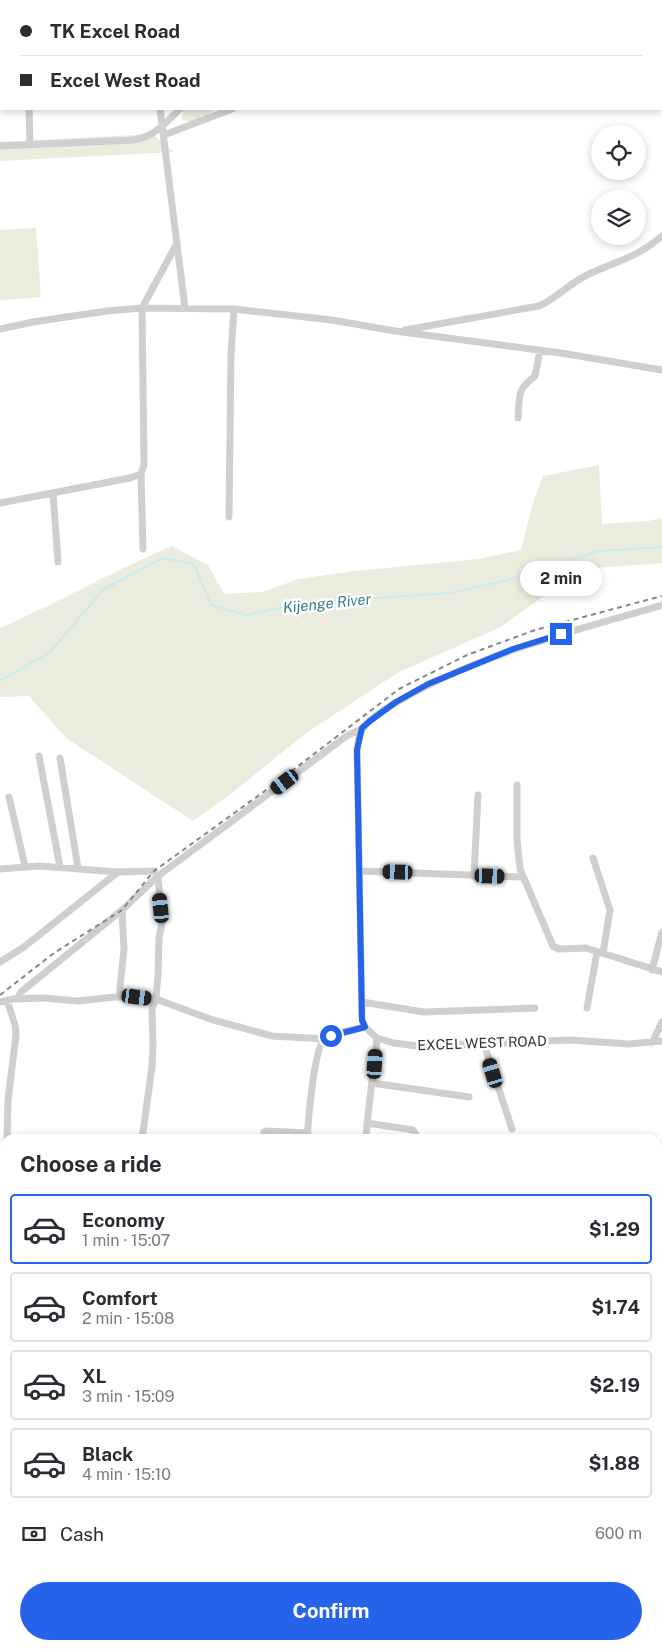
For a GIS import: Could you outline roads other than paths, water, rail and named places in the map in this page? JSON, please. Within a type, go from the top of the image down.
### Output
[{"type":"street","points":[[29,110],[30,144]]},
{"type":"street","points":[[160,110],[185,308]]},
{"type":"street","points":[[0,146],[144,138],[153,134],[179,110]]},
{"type":"street","points":[[164,135],[229,110]]},
{"type":"street","points":[[395,331],[539,306],[558,296],[572,284],[587,275],[634,256],[662,236]]},
{"type":"street","points":[[143,549],[141,474],[144,465],[142,308],[177,242]]},
{"type":"street","points":[[0,329],[98,312],[142,308],[234,309],[332,320],[662,370]]},
{"type":"street","points":[[229,517],[231,354],[234,309]]},
{"type":"street","points":[[518,418],[520,390],[526,382],[535,376],[540,350]]},
{"type":"street","points":[[0,503],[130,478],[141,474]]},
{"type":"street","points":[[53,493],[58,562]]},
{"type":"street","points":[[17,999],[21,992],[122,910],[156,874],[396,702],[428,684],[513,649],[662,605]]},
{"type":"street","points":[[7,1134],[8,1100],[16,1035],[15,1025],[3,1001],[44,998],[78,1001],[119,997],[156,999],[204,1017],[272,1036],[326,1039],[365,1027],[362,1020],[357,750],[362,728]]},
{"type":"street","points":[[40,756],[60,867]]},
{"type":"street","points":[[60,758],[78,868]]},
{"type":"street","points":[[517,785],[517,840],[523,877],[554,948],[582,947],[662,972]]},
{"type":"street","points":[[474,876],[478,795]]},
{"type":"street","points":[[9,797],[25,866]]},
{"type":"street","points":[[587,1008],[610,910],[593,858]]},
{"type":"street","points":[[0,869],[25,866],[60,867],[156,874]]},
{"type":"street","points":[[360,871],[523,877]]},
{"type":"street","points":[[0,962],[24,947],[118,872]]},
{"type":"street","points":[[143,1134],[152,1067],[152,1008],[156,999],[159,938],[162,923],[156,874]]},
{"type":"street","points":[[119,997],[124,949],[122,910]]},
{"type":"street","points":[[652,970],[662,932]]},
{"type":"street","points":[[362,1002],[424,1012],[535,1008]]},
{"type":"street","points":[[652,1043],[662,1022]]},
{"type":"street","name":"EXCEL WEST ROAD","points":[[365,1027],[377,1038],[394,1043],[417,1046],[576,1040],[629,1044],[662,1041]]},
{"type":"street","points":[[366,1134],[367,1110],[377,1038]]},
{"type":"street","points":[[308,1134],[315,1064],[321,1043],[326,1039]]},
{"type":"street","points":[[484,1044],[512,1129]]},
{"type":"street","points":[[372,1083],[469,1097]]},
{"type":"street","points":[[0,1104],[8,1100]]},
{"type":"street","points":[[367,1123],[413,1130],[416,1134]]},
{"type":"street","points":[[264,1134],[266,1130],[294,1134]]},
{"type":"waterway","name":"Kijenge River","points":[[0,681],[49,653],[103,590],[162,558],[194,564],[211,605],[246,615],[302,603],[450,593],[504,581],[598,551],[662,547]]},
{"type":"railway","points":[[0,995],[54,953],[122,910],[154,871],[280,780],[399,689],[467,655],[535,630],[662,596]]}]
